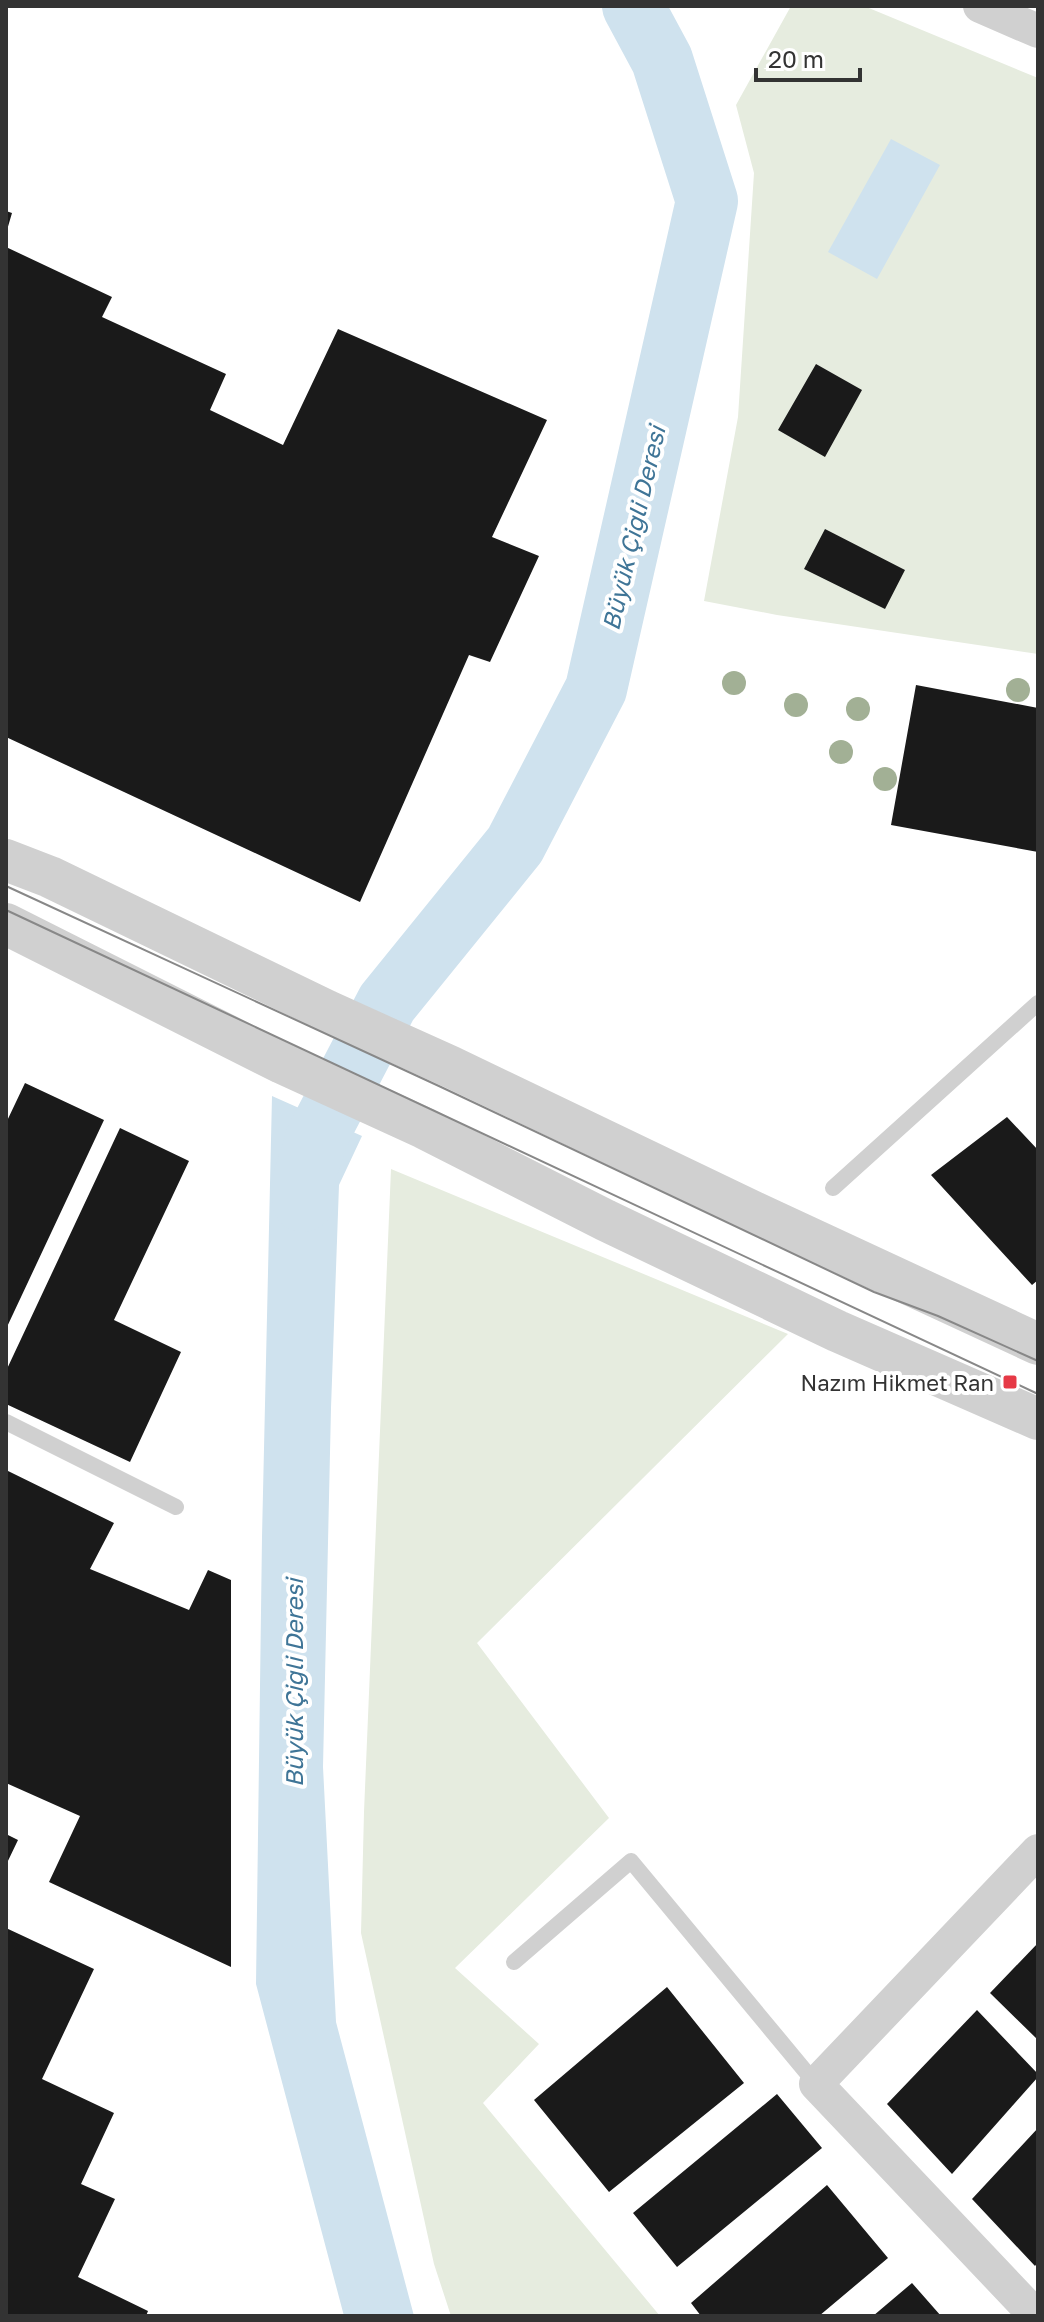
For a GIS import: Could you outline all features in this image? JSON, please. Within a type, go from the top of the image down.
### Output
[{"type":"street","points":[[980,6],[1038,31]]},
{"type":"street","points":[[6,860],[64,884],[327,1011],[1038,1344]]},
{"type":"street","points":[[6,924],[605,1220],[824,1324],[1038,1419]]},
{"type":"street","points":[[1036,2316],[816,2084],[1038,1851]]},
{"type":"lane","points":[[833,1188],[1038,1003]]},
{"type":"lane","points":[[6,1422],[176,1507]]},
{"type":"lane","points":[[514,1962],[631,1861],[816,2084]]},
{"type":"shaded area","points":[[791,6],[864,6],[1038,78],[1038,654],[704,601],[738,417],[754,173],[736,105]]},
{"type":"shaded area","points":[[391,1169],[788,1334],[477,1643],[609,1818],[455,1968],[539,2044],[483,2103],[660,2316],[451,2316],[434,2264],[361,1933]]},
{"type":"water","points":[[891,139],[940,165],[877,279],[828,252]]},
{"type":"water","points":[[272,1096],[362,1136],[339,1185],[323,1767],[336,2022],[414,2316],[344,2316],[256,1984]]},
{"type":"building","points":[[6,211],[12,213],[7,230],[6,230]]},
{"type":"building","points":[[6,247],[112,297],[102,317],[226,374],[210,410],[283,445],[338,329],[547,420],[492,537],[539,556],[490,662],[469,655],[360,902],[6,737]]},
{"type":"building","points":[[816,364],[862,390],[825,457],[778,430]]},
{"type":"building","points":[[825,529],[905,570],[885,609],[804,569]]},
{"type":"building","points":[[916,685],[1038,708],[1038,852],[891,825]]},
{"type":"building","points":[[25,1083],[104,1120],[6,1329],[6,1123]]},
{"type":"building","points":[[1007,1117],[1038,1150],[1038,1280],[1032,1285],[931,1175]]},
{"type":"building","points":[[120,1128],[189,1161],[114,1320],[181,1352],[130,1462],[6,1404],[6,1371]]},
{"type":"building","points":[[6,1470],[114,1523],[90,1569],[189,1610],[208,1570],[231,1580],[231,1967],[49,1882],[80,1816],[6,1783]]},
{"type":"building","points":[[6,1834],[18,1840],[6,1865]]},
{"type":"building","points":[[6,1928],[94,1969],[42,2079],[114,2113],[81,2184],[115,2199],[78,2277],[148,2311],[146,2316],[6,2316]]},
{"type":"building","points":[[1038,1943],[1038,2040],[990,1993]]},
{"type":"building","points":[[667,1987],[744,2083],[609,2192],[534,2100]]},
{"type":"building","points":[[977,2010],[1038,2077],[952,2174],[887,2104]]},
{"type":"building","points":[[777,2094],[822,2148],[677,2267],[633,2213]]},
{"type":"building","points":[[1038,2128],[1038,2262],[1035,2266],[972,2199]]},
{"type":"building","points":[[827,2185],[888,2258],[819,2316],[701,2316],[691,2303]]},
{"type":"building","points":[[912,2283],[941,2316],[873,2316]]},
{"type":"waterway","name":"Büyük Çiğli Deresi","points":[[303,1201],[304,1178],[317,1137],[387,1003],[515,845],[596,689],[707,201],[662,60],[633,6]]},
{"type":"tram line","points":[[6,886],[874,1292],[938,1316],[1038,1361]]},
{"type":"tram line","points":[[6,910],[1038,1394]]},
{"type":"place","name":"Nazım Hikmet Ran","points":[[1010,1382]]}]
